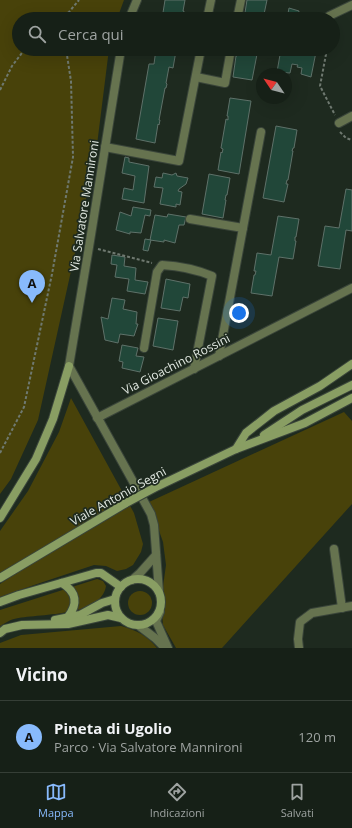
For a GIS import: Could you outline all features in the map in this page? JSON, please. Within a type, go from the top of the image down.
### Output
[{"type":"main road","points":[[236,449],[246,433],[274,411],[320,386],[352,364]]},
{"type":"main road","points":[[0,518],[36,459],[53,419],[68,366]]},
{"type":"main road","name":"Viale Antonio Segni","points":[[251,443],[302,410],[352,385]]},
{"type":"main road","name":"Viale Antonio Segni","points":[[0,578],[154,488],[236,449],[305,423],[352,398]]},
{"type":"main road","points":[[0,602],[96,573],[101,574],[121,587]]},
{"type":"main road","points":[[0,633],[5,629],[22,625],[68,624],[108,615],[121,618],[132,624],[138,625],[151,622],[160,612],[162,605],[159,592],[151,582],[145,580],[132,580],[121,587],[115,599],[115,606],[121,618]]},
{"type":"main road","points":[[62,583],[68,586],[74,598],[72,612],[68,617]]},
{"type":"main road","points":[[36,624],[80,615],[102,603],[115,599]]},
{"type":"street","points":[[132,12],[137,0]]},
{"type":"street","points":[[208,12],[211,0]]},
{"type":"street","points":[[238,12],[241,0]]},
{"type":"street","points":[[337,12],[352,5]]},
{"type":"street","name":"Via Salvatore Mannironi","points":[[68,366],[120,56]]},
{"type":"street","points":[[105,147],[179,161],[200,56]]},
{"type":"street","points":[[196,77],[225,83],[230,56]]},
{"type":"street","points":[[339,123],[352,116]]},
{"type":"street","points":[[220,356],[261,132]]},
{"type":"street","points":[[190,219],[243,228]]},
{"type":"street","points":[[144,348],[157,272],[162,265],[186,267],[212,276],[194,369]]},
{"type":"street","name":"Via Gioachino Rossini","points":[[97,418],[352,288]]},
{"type":"street","points":[[68,366],[151,514],[154,525],[159,592]]},
{"type":"street","points":[[334,549],[342,608]]},
{"type":"street","points":[[132,580],[156,555]]},
{"type":"street","points":[[299,648],[298,639],[300,622],[312,614],[352,606]]},
{"type":"street","points":[[160,612],[156,621],[166,648]]},
{"type":"street","points":[[138,625],[166,648]]},
{"type":"path","points":[[69,12],[79,0]]},
{"type":"path","points":[[0,90],[12,66],[19,56]]},
{"type":"path","points":[[0,454],[24,408],[52,274],[73,158],[71,81],[67,56]]},
{"type":"path","points":[[325,56],[320,86],[339,123],[338,130],[346,138],[352,140]]},
{"type":"path","points":[[89,247],[162,265]]},
{"type":"shaded area","points":[[0,0],[124,0],[120,12],[12,12],[12,56],[108,56],[97,145],[77,244],[38,420],[11,479],[0,494]]},
{"type":"shaded area","points":[[71,398],[134,513],[143,544],[141,552],[133,565],[126,569],[117,571],[106,566],[94,565],[0,597],[0,584],[9,578],[0,576],[0,531],[28,491],[59,432]]},
{"type":"shaded area","points":[[344,412],[352,421],[352,504],[222,648],[176,648],[163,625],[161,601],[166,565],[163,542],[149,502]]},
{"type":"shaded area","points":[[97,579],[103,581],[106,586],[102,596],[93,604],[81,609],[67,612],[14,619],[0,626],[0,610]]},
{"type":"shaded area","points":[[140,591],[148,595],[152,603],[148,611],[140,615],[132,611],[128,603],[132,595]]},
{"type":"shaded area","points":[[121,626],[141,634],[157,648],[0,648],[0,643],[21,635]]},
{"type":"building","points":[[165,0],[185,0],[184,12],[163,12]]},
{"type":"building","points":[[247,0],[267,0],[264,12],[245,12]]},
{"type":"building","points":[[289,8],[299,11],[299,12],[288,12]]},
{"type":"building","points":[[155,56],[175,56],[173,68],[169,67],[155,143],[136,139],[149,64],[154,64]]},
{"type":"building","points":[[236,56],[257,56],[252,80],[233,77]]},
{"type":"building","points":[[280,56],[315,56],[311,77],[301,74],[302,68],[297,67],[298,65],[292,64],[291,68],[278,68]]},
{"type":"building","points":[[230,98],[251,101],[239,174],[218,170],[221,152],[222,153],[223,149],[221,148],[226,119],[228,120],[227,116]]},
{"type":"building","points":[[276,126],[297,130],[286,184],[288,184],[284,202],[263,198]]},
{"type":"building","points":[[125,157],[129,158],[129,162],[149,166],[144,203],[122,199],[124,188],[133,190],[135,176],[122,173]]},
{"type":"building","points":[[163,173],[172,175],[176,173],[177,176],[188,178],[186,184],[178,191],[182,192],[180,205],[176,204],[176,207],[160,204],[163,188],[154,187],[156,177],[162,178]]},
{"type":"building","points":[[209,174],[230,178],[223,218],[202,214]]},
{"type":"building","points":[[346,189],[352,190],[352,231],[346,230],[340,269],[318,266],[325,226],[339,228]]},
{"type":"building","points":[[133,207],[151,210],[150,216],[145,215],[141,233],[130,232],[130,234],[116,230],[120,212],[131,216]]},
{"type":"building","points":[[168,214],[186,217],[184,225],[179,225],[175,243],[164,240],[164,242],[150,240],[155,215],[167,217]]},
{"type":"building","points":[[278,216],[299,219],[295,237],[296,241],[293,259],[279,257],[272,296],[251,293],[256,271],[254,271],[257,253],[271,255]]},
{"type":"building","points":[[145,239],[151,240],[148,251],[143,250]]},
{"type":"building","points":[[112,255],[125,257],[124,266],[136,268],[135,280],[148,282],[145,294],[127,291],[129,279],[115,277],[117,265],[111,264]]},
{"type":"building","points":[[166,279],[190,284],[188,298],[183,297],[180,311],[161,308]]},
{"type":"building","points":[[112,298],[125,300],[123,309],[137,312],[136,324],[138,324],[134,336],[120,334],[118,343],[105,340],[101,317],[108,319]]},
{"type":"building","points":[[158,318],[178,321],[173,350],[153,346]]},
{"type":"building","points":[[122,345],[138,348],[136,356],[144,357],[140,372],[122,368],[123,362],[119,361]]},
{"type":"place","name":"Pineta di Ugolio","points":[[32,303]]}]
